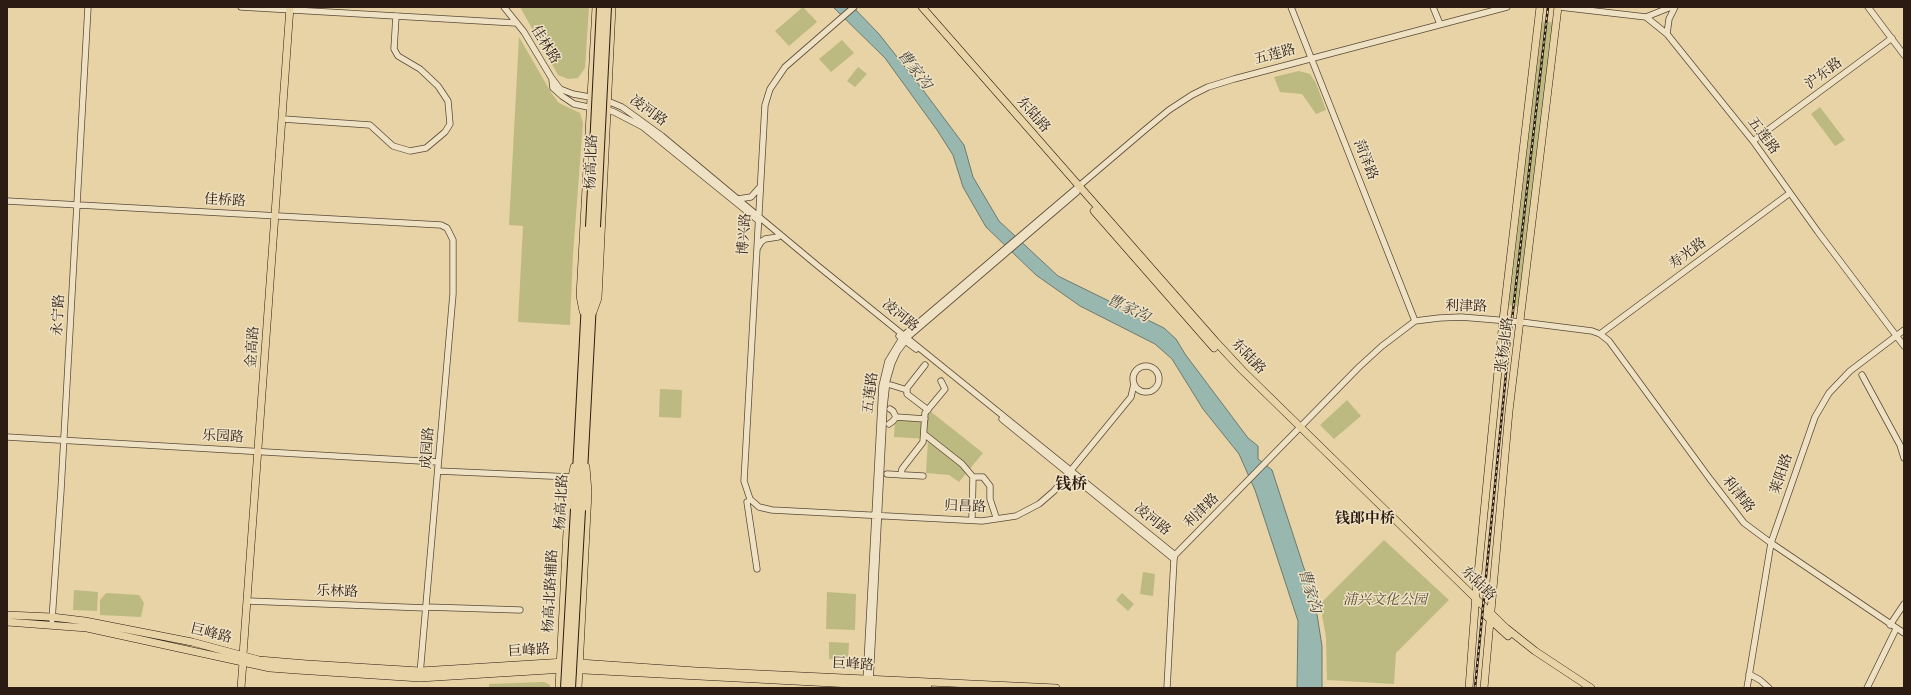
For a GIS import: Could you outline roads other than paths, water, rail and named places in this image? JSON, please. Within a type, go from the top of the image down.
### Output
[{"type":"highway","name":"杨高北路","points":[[593,227],[601,7]]},
{"type":"highway","name":"杨高北路","points":[[571,688],[578,509],[588,318],[608,7]]},
{"type":"highway","name":"杨高北路","points":[[565,688],[578,509]]},
{"type":"main road","name":"杨高北路","points":[[588,318],[580,296],[596,7]]},
{"type":"main road","name":"杨高北路","points":[[588,318],[598,298],[612,7]]},
{"type":"main road","name":"东陆路","points":[[915,7],[1077,189]]},
{"type":"main road","name":"东陆路","points":[[922,7],[1221,355],[1299,428],[1520,647],[1582,688]]},
{"type":"main road","name":"张杨北路","points":[[1470,688],[1476,603],[1503,320],[1540,7]]},
{"type":"main road","name":"张杨北路","points":[[1484,688],[1489,617],[1509,411],[1559,7]]},
{"type":"main road","name":"金高路","points":[[241,688],[290,8]]},
{"type":"main road","name":"杨高北路辅路","points":[[559,688],[570,492],[572,477],[581,449]]},
{"type":"main road","points":[[578,688],[588,492],[581,449]]},
{"type":"main road","name":"巨峰路","points":[[7,615],[128,629],[243,659],[420,674],[579,666],[928,688]]},
{"type":"main road","name":"东陆路","points":[[1489,617],[1529,647],[1591,688]]},
{"type":"main road","name":"巨峰路","points":[[7,622],[52,621]]},
{"type":"main road","name":"巨峰路","points":[[868,684],[1056,688]]},
{"type":"street","name":"永宁路","points":[[52,621],[78,205],[88,7]]},
{"type":"street","points":[[241,7],[290,8],[515,21]]},
{"type":"street","name":"佳林路","points":[[504,7],[560,89],[566,92],[591,98],[607,100]]},
{"type":"street","name":"博兴路","points":[[757,569],[744,481],[764,114],[770,89],[789,63],[854,7]]},
{"type":"street","name":"菏泽路","points":[[1291,7],[1415,321]]},
{"type":"street","points":[[1433,7],[1440,24]]},
{"type":"street","name":"五莲路","points":[[868,684],[877,515],[886,386],[892,363],[904,338],[1170,110],[1192,95],[1217,84],[1507,7]]},
{"type":"street","points":[[1559,7],[1646,17],[1670,7]]},
{"type":"street","points":[[1667,34],[1669,19],[1675,7]]},
{"type":"street","points":[[1868,7],[1904,55]]},
{"type":"street","points":[[290,8],[396,16],[515,21]]},
{"type":"street","points":[[283,119],[370,125],[394,146],[410,150],[426,148],[445,132],[450,124],[448,101],[438,86],[420,69],[398,56],[394,49],[396,16]]},
{"type":"street","name":"五莲路","points":[[1646,17],[1667,34],[1753,141],[1904,346]]},
{"type":"street","name":"沪东路","points":[[1753,141],[1892,38]]},
{"type":"street","name":"佳林路","points":[[551,77],[554,88],[562,96],[574,104],[591,108],[607,109]]},
{"type":"street","name":"凌河路","points":[[607,100],[622,107],[645,123],[738,199],[778,237],[1174,557]]},
{"type":"street","name":"凌河路","points":[[607,109],[643,127],[758,218],[904,338]]},
{"type":"street","points":[[738,199],[751,197],[756,193],[760,186]]},
{"type":"street","name":"寿光路","points":[[1600,334],[1790,193]]},
{"type":"street","name":"佳桥路","points":[[7,201],[441,225]]},
{"type":"street","name":"成园路","points":[[420,674],[453,294],[452,236],[447,228],[441,225]]},
{"type":"street","points":[[756,251],[761,242],[765,239],[778,237]]},
{"type":"street","name":"利津路","points":[[1174,557],[1359,367],[1382,346],[1415,321],[1461,316],[1503,320],[1592,330],[1600,334],[1609,342],[1740,517],[1771,543],[1890,625],[1904,633]]},
{"type":"street","name":"莱阳路","points":[[1747,688],[1771,543],[1815,417],[1829,392],[1850,371],[1904,330]]},
{"type":"street","points":[[907,390],[925,365]]},
{"type":"street","name":"归昌路","points":[[748,500],[759,507],[772,510],[982,520],[1011,518],[1028,511],[1054,491],[1131,397],[1134,384],[1133,377],[1138,369],[1148,367],[1154,369],[1158,375],[1157,384],[1153,390],[1131,397]]},
{"type":"street","points":[[1862,375],[1900,445],[1904,458]]},
{"type":"street","points":[[901,475],[902,469],[923,442],[925,413],[946,389],[942,381]]},
{"type":"street","points":[[1134,384],[1138,389],[1144,392]]},
{"type":"street","points":[[892,385],[907,390]]},
{"type":"street","points":[[907,390],[907,394],[928,410]]},
{"type":"street","points":[[890,409],[896,417]]},
{"type":"street","points":[[896,417],[925,419]]},
{"type":"street","points":[[889,424],[893,422],[896,417]]},
{"type":"street","points":[[924,434],[962,464],[973,477],[972,517]]},
{"type":"street","name":"乐园路","points":[[7,437],[438,462]]},
{"type":"street","points":[[438,472],[572,477]]},
{"type":"street","points":[[887,474],[923,476]]},
{"type":"street","points":[[973,477],[983,477],[990,486],[990,499],[996,517]]},
{"type":"street","points":[[1167,688],[1174,557]]},
{"type":"street","name":"乐林路","points":[[248,601],[520,610]]},
{"type":"street","points":[[1890,625],[1904,604]]},
{"type":"street","points":[[1867,688],[1896,629]]},
{"type":"street","points":[[1749,674],[1760,680],[1769,688]]},
{"type":"water","name":"曹家沟","points":[[833,7],[853,7],[879,34],[920,86],[964,145],[973,177],[999,221],[1058,276],[1164,328],[1176,339],[1185,354],[1248,438],[1258,446],[1258,459],[1272,470],[1315,602],[1322,646],[1322,688],[1297,688],[1298,621],[1255,490],[1239,454],[1203,409],[1172,359],[1155,344],[1080,306],[1036,275],[986,227],[963,187],[953,155],[937,130],[885,58]]},
{"type":"railway","points":[[1475,688],[1507,363],[1548,7]]},
{"type":"district","name":"钱桥","points":[[1071,485]]},
{"type":"district","name":"钱郎中桥","points":[[1365,519]]},
{"type":"park label","name":"浦兴文化公园","points":[[1385,601]]}]
